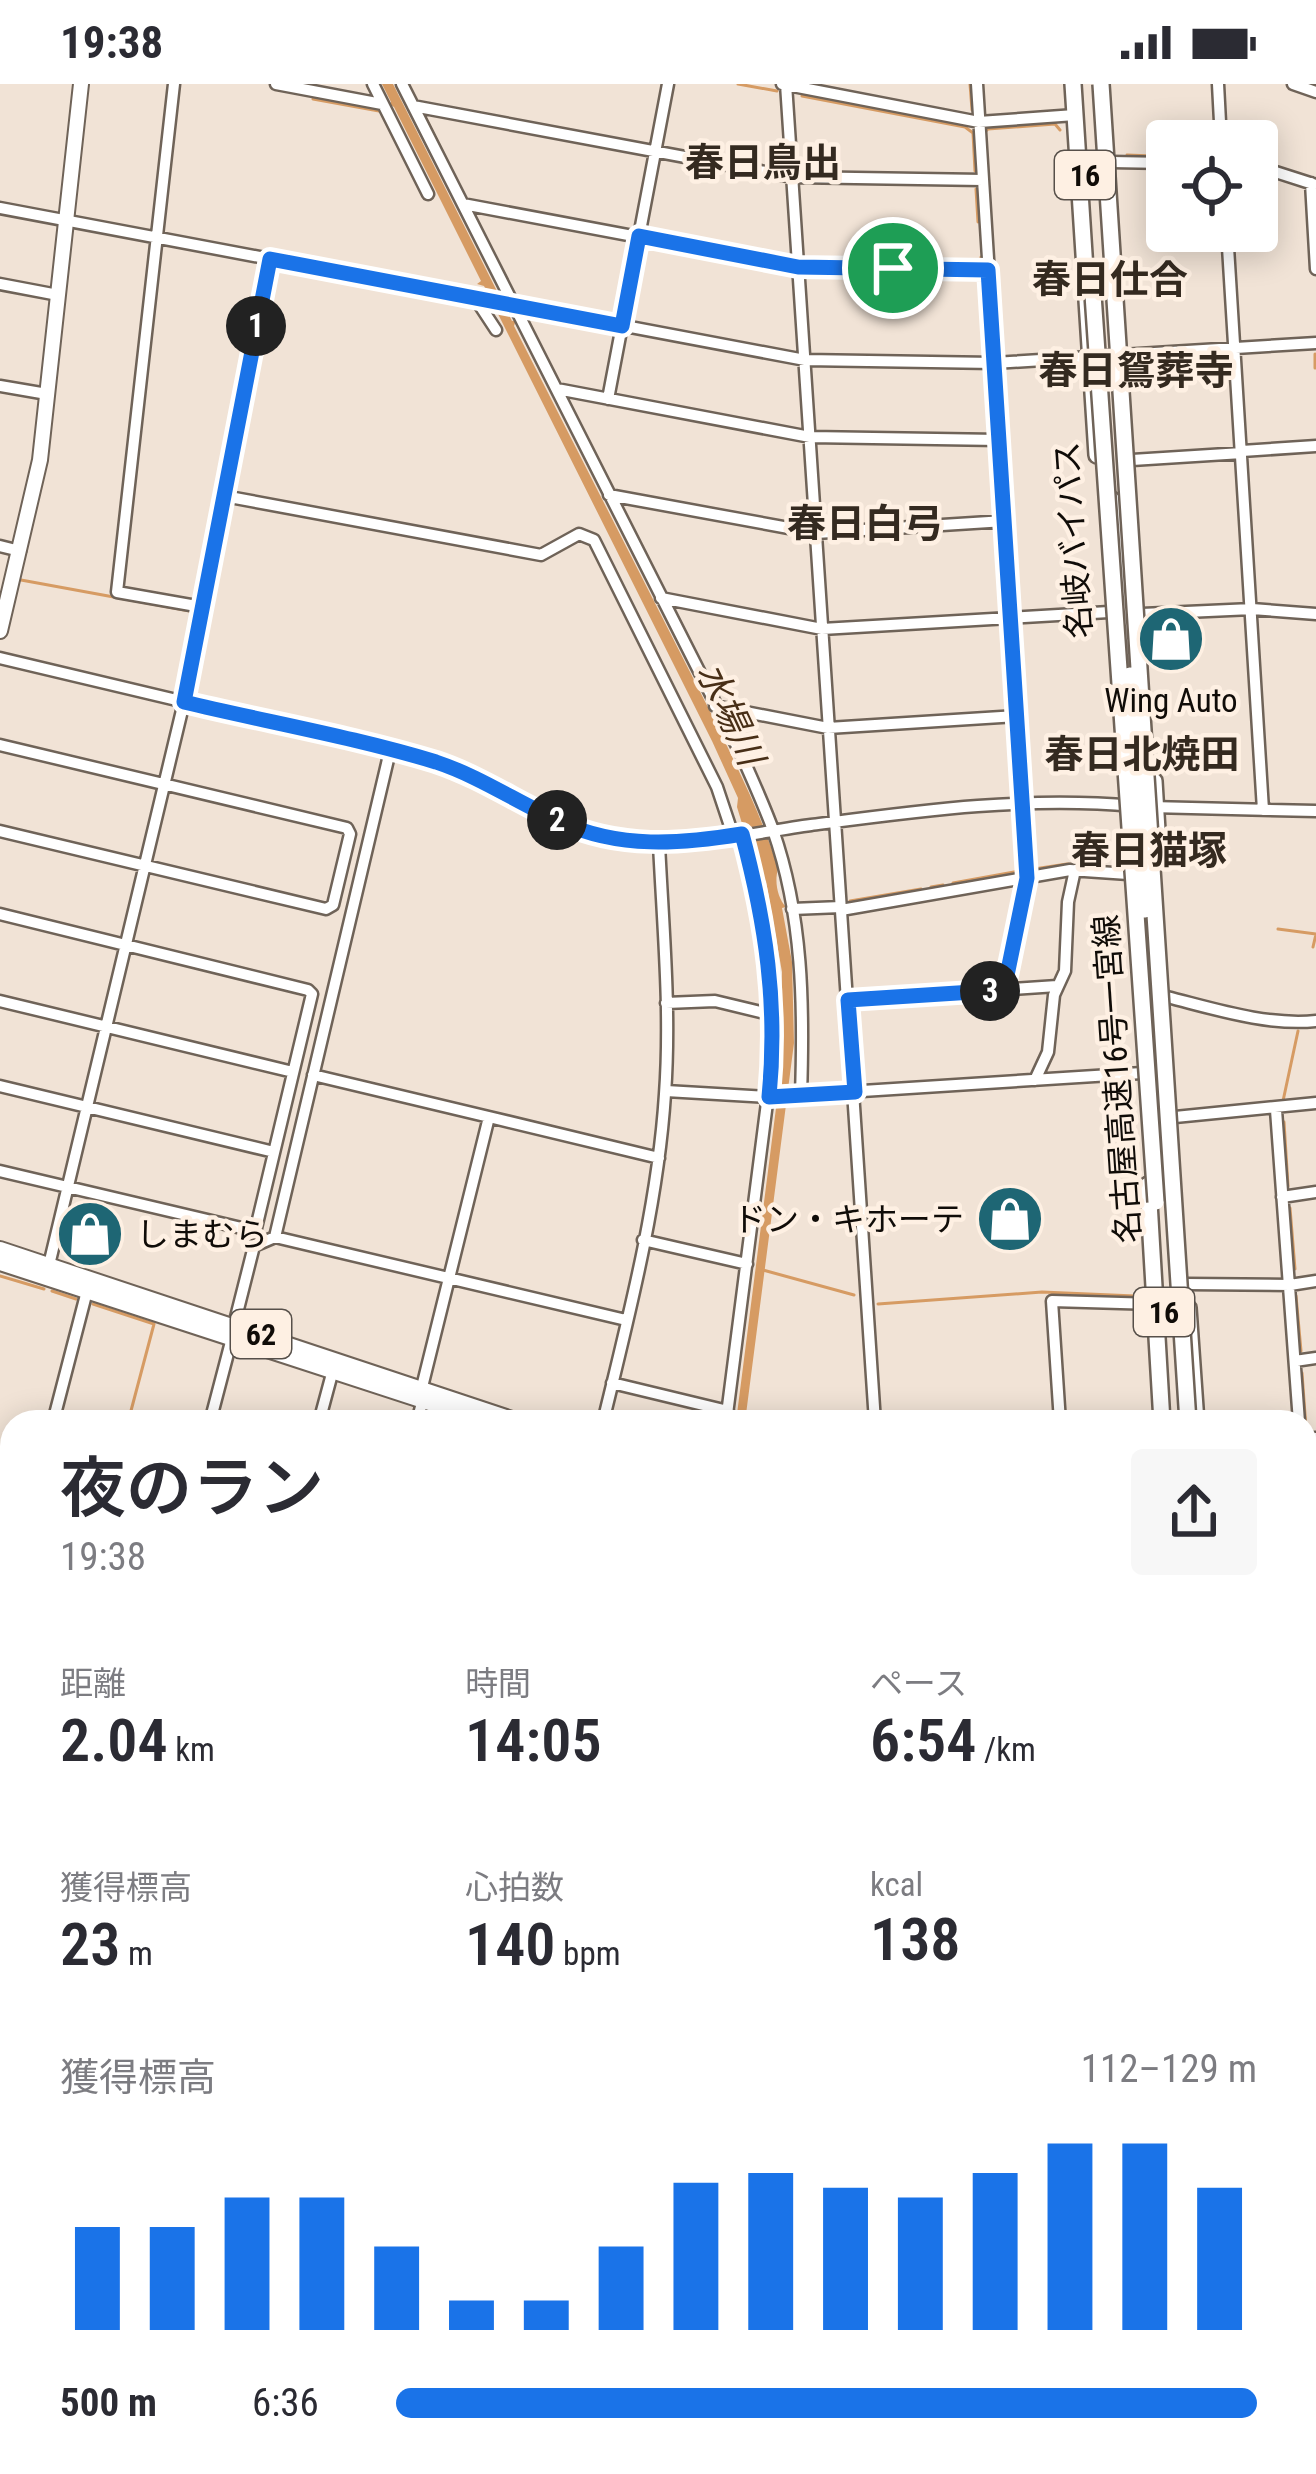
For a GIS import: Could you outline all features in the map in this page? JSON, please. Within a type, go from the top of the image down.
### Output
[{"type":"highway","points":[[1076,84],[1086,293],[1102,458],[1120,540],[1130,676],[1158,1120],[1153,1171]]},
{"type":"highway","name":"名古屋高速16号一宮線","points":[[1076,84],[1171,1410]]},
{"type":"highway","points":[[1090,84],[1118,480],[1130,505]]},
{"type":"highway","name":"名古屋高速16号一宮線","points":[[1103,84],[1191,1410]]},
{"type":"highway","name":"名岐バイパス","points":[[1103,84],[1156,808],[1191,1410]]},
{"type":"highway","name":"名岐バイパス","points":[[1092,357],[1161,1410]]},
{"type":"main road","points":[[0,631],[36,482],[81,84]]},
{"type":"main road","name":"62","points":[[0,1249],[333,1370],[422,1393],[461,1410]]},
{"type":"main road","name":"62","points":[[0,1263],[480,1410]]},
{"type":"street","points":[[174,84],[117,592],[202,607]]},
{"type":"street","points":[[276,84],[382,104]]},
{"type":"street","points":[[373,84],[428,194]]},
{"type":"street","points":[[402,84],[716,706],[773,830],[792,909],[804,1006],[798,1096]]},
{"type":"street","points":[[608,398],[668,84]]},
{"type":"street","points":[[874,1410],[784,84],[979,122],[1075,116]]},
{"type":"street","points":[[976,84],[1027,878],[1004,990]]},
{"type":"street","points":[[1218,84],[1221,120]]},
{"type":"street","points":[[1293,84],[1316,92]]},
{"type":"street","points":[[413,106],[792,177],[983,180]]},
{"type":"street","points":[[1111,162],[1146,163]]},
{"type":"street","points":[[1278,173],[1313,184],[1316,269]]},
{"type":"street","points":[[463,204],[798,267],[988,270]]},
{"type":"street","points":[[0,208],[805,360],[994,363],[1316,343]]},
{"type":"street","points":[[1229,252],[1263,810]]},
{"type":"street","points":[[49,1265],[184,702],[270,259]]},
{"type":"street","points":[[0,284],[58,295]]},
{"type":"street","points":[[477,298],[496,331]]},
{"type":"street","points":[[0,386],[47,394]]},
{"type":"street","points":[[557,389],[809,437],[1000,440]]},
{"type":"street","points":[[1132,460],[1316,446]]},
{"type":"street","points":[[609,495],[816,532],[1005,521]]},
{"type":"street","points":[[224,496],[542,555],[579,534],[594,540],[738,835],[767,937],[772,1097],[728,1410]]},
{"type":"street","points":[[0,546],[20,550]]},
{"type":"street","points":[[661,598],[822,628],[1109,612]]},
{"type":"street","points":[[1142,614],[1252,609],[1316,614]]},
{"type":"street","points":[[0,658],[390,751],[467,773],[578,829],[659,844],[1023,802],[1316,811]]},
{"type":"street","points":[[716,706],[828,728],[1017,716]]},
{"type":"street","points":[[0,746],[346,828],[350,834],[333,905],[326,909],[0,831]]},
{"type":"street","points":[[274,1237],[390,751]]},
{"type":"street","points":[[606,1410],[659,1158],[666,1091],[659,844]]},
{"type":"street","points":[[792,909],[841,909],[1075,870],[1128,874]]},
{"type":"street","points":[[1035,1080],[1048,1052],[1057,986],[1065,971],[1068,902],[1075,870]]},
{"type":"street","points":[[0,914],[312,994],[256,1228],[0,1171]]},
{"type":"street","points":[[848,1000],[1057,986]]},
{"type":"street","points":[[1167,997],[1228,1012],[1298,1023],[1316,1021]]},
{"type":"street","points":[[0,1001],[293,1072]]},
{"type":"street","points":[[666,1003],[715,1001],[773,1015]]},
{"type":"street","points":[[666,1091],[772,1097],[1142,1073]]},
{"type":"street","points":[[313,1076],[659,1158]]},
{"type":"street","points":[[0,1086],[274,1152]]},
{"type":"street","points":[[1175,1118],[1316,1103]]},
{"type":"street","points":[[1276,1110],[1298,1410]]},
{"type":"street","points":[[419,1410],[489,1117]]},
{"type":"street","points":[[1282,1197],[1316,1192]]},
{"type":"street","points":[[213,1410],[254,1246],[274,1237],[626,1320]]},
{"type":"street","points":[[643,1240],[747,1264]]},
{"type":"street","points":[[1186,1284],[1316,1281]]},
{"type":"street","points":[[56,1410],[87,1291]]},
{"type":"street","points":[[1059,1410],[1052,1301],[1155,1304]]},
{"type":"street","points":[[1295,1361],[1316,1358]]},
{"type":"street","points":[[322,1410],[333,1370]]},
{"type":"street","points":[[613,1383],[704,1410]]},
{"type":"shaded area","points":[[382,84],[393,84],[512,321],[516,320],[514,326],[718,727],[778,869],[792,962],[794,1043],[747,1410],[738,1410],[782,1061],[782,972],[766,881],[757,873],[738,798],[712,741],[484,286],[477,284],[481,281]]},
{"type":"waterway","points":[[738,84],[777,91]]},
{"type":"waterway","points":[[970,84],[972,110]]},
{"type":"waterway","points":[[802,96],[965,127],[973,133],[975,171]]},
{"type":"waterway","points":[[313,99],[379,111]]},
{"type":"waterway","points":[[425,117],[458,183]]},
{"type":"waterway","points":[[984,133],[1055,124],[1060,130]]},
{"type":"waterway","points":[[1127,155],[1146,156]]},
{"type":"waterway","points":[[976,189],[978,222]]},
{"type":"waterway","points":[[982,279],[985,317]]},
{"type":"waterway","points":[[985,324],[987,353]]},
{"type":"waterway","points":[[1315,354],[1315,368]]},
{"type":"waterway","points":[[21,580],[190,611]]},
{"type":"waterway","points":[[1034,869],[1090,866]]},
{"type":"waterway","points":[[953,883],[1020,871]]},
{"type":"waterway","points":[[931,887],[943,885]]},
{"type":"waterway","points":[[850,901],[921,889]]},
{"type":"waterway","points":[[1278,929],[1316,934],[1313,947]]},
{"type":"waterway","points":[[1283,1101],[1298,1031]]},
{"type":"waterway","points":[[1284,1122],[1288,1186]]},
{"type":"waterway","points":[[1290,1208],[1295,1269]]},
{"type":"waterway","points":[[763,1270],[854,1295]]},
{"type":"waterway","points":[[0,1276],[44,1289]]},
{"type":"waterway","points":[[52,1291],[76,1299]]},
{"type":"waterway","points":[[878,1304],[1042,1292],[1135,1296]]},
{"type":"waterway","points":[[1296,1296],[1301,1351]]},
{"type":"waterway","points":[[93,1304],[154,1324],[131,1410]]},
{"type":"waterway","points":[[1302,1373],[1305,1410]]},
{"type":"place","name":"Wing Auto","points":[[1171,639]]},
{"type":"place","name":"ドン・キホーテ","points":[[1010,1219]]},
{"type":"place","name":"しまむら","points":[[90,1234]]},
{"type":"district","name":"春日鳥出","points":[[763,163]]},
{"type":"district","name":"春日仕合","points":[[1110,280]]},
{"type":"district","name":"春日鴛葬寺","points":[[1136,371]]},
{"type":"district","name":"春日白弓","points":[[865,524]]},
{"type":"district","name":"春日北焼田","points":[[1142,755]]},
{"type":"district","name":"春日猫塚","points":[[1149,851]]},
{"type":"route","points":[[639,236],[798,267],[893,268],[988,270],[1027,878],[1004,990],[848,1000],[855,1092],[769,1097],[773,1015],[767,937],[742,834],[659,844],[601,835],[559,821],[467,773],[433,761],[184,702],[270,259],[622,326],[639,236]]},
{"type":"water label","name":"水場川","points":[[730,714]]}]
